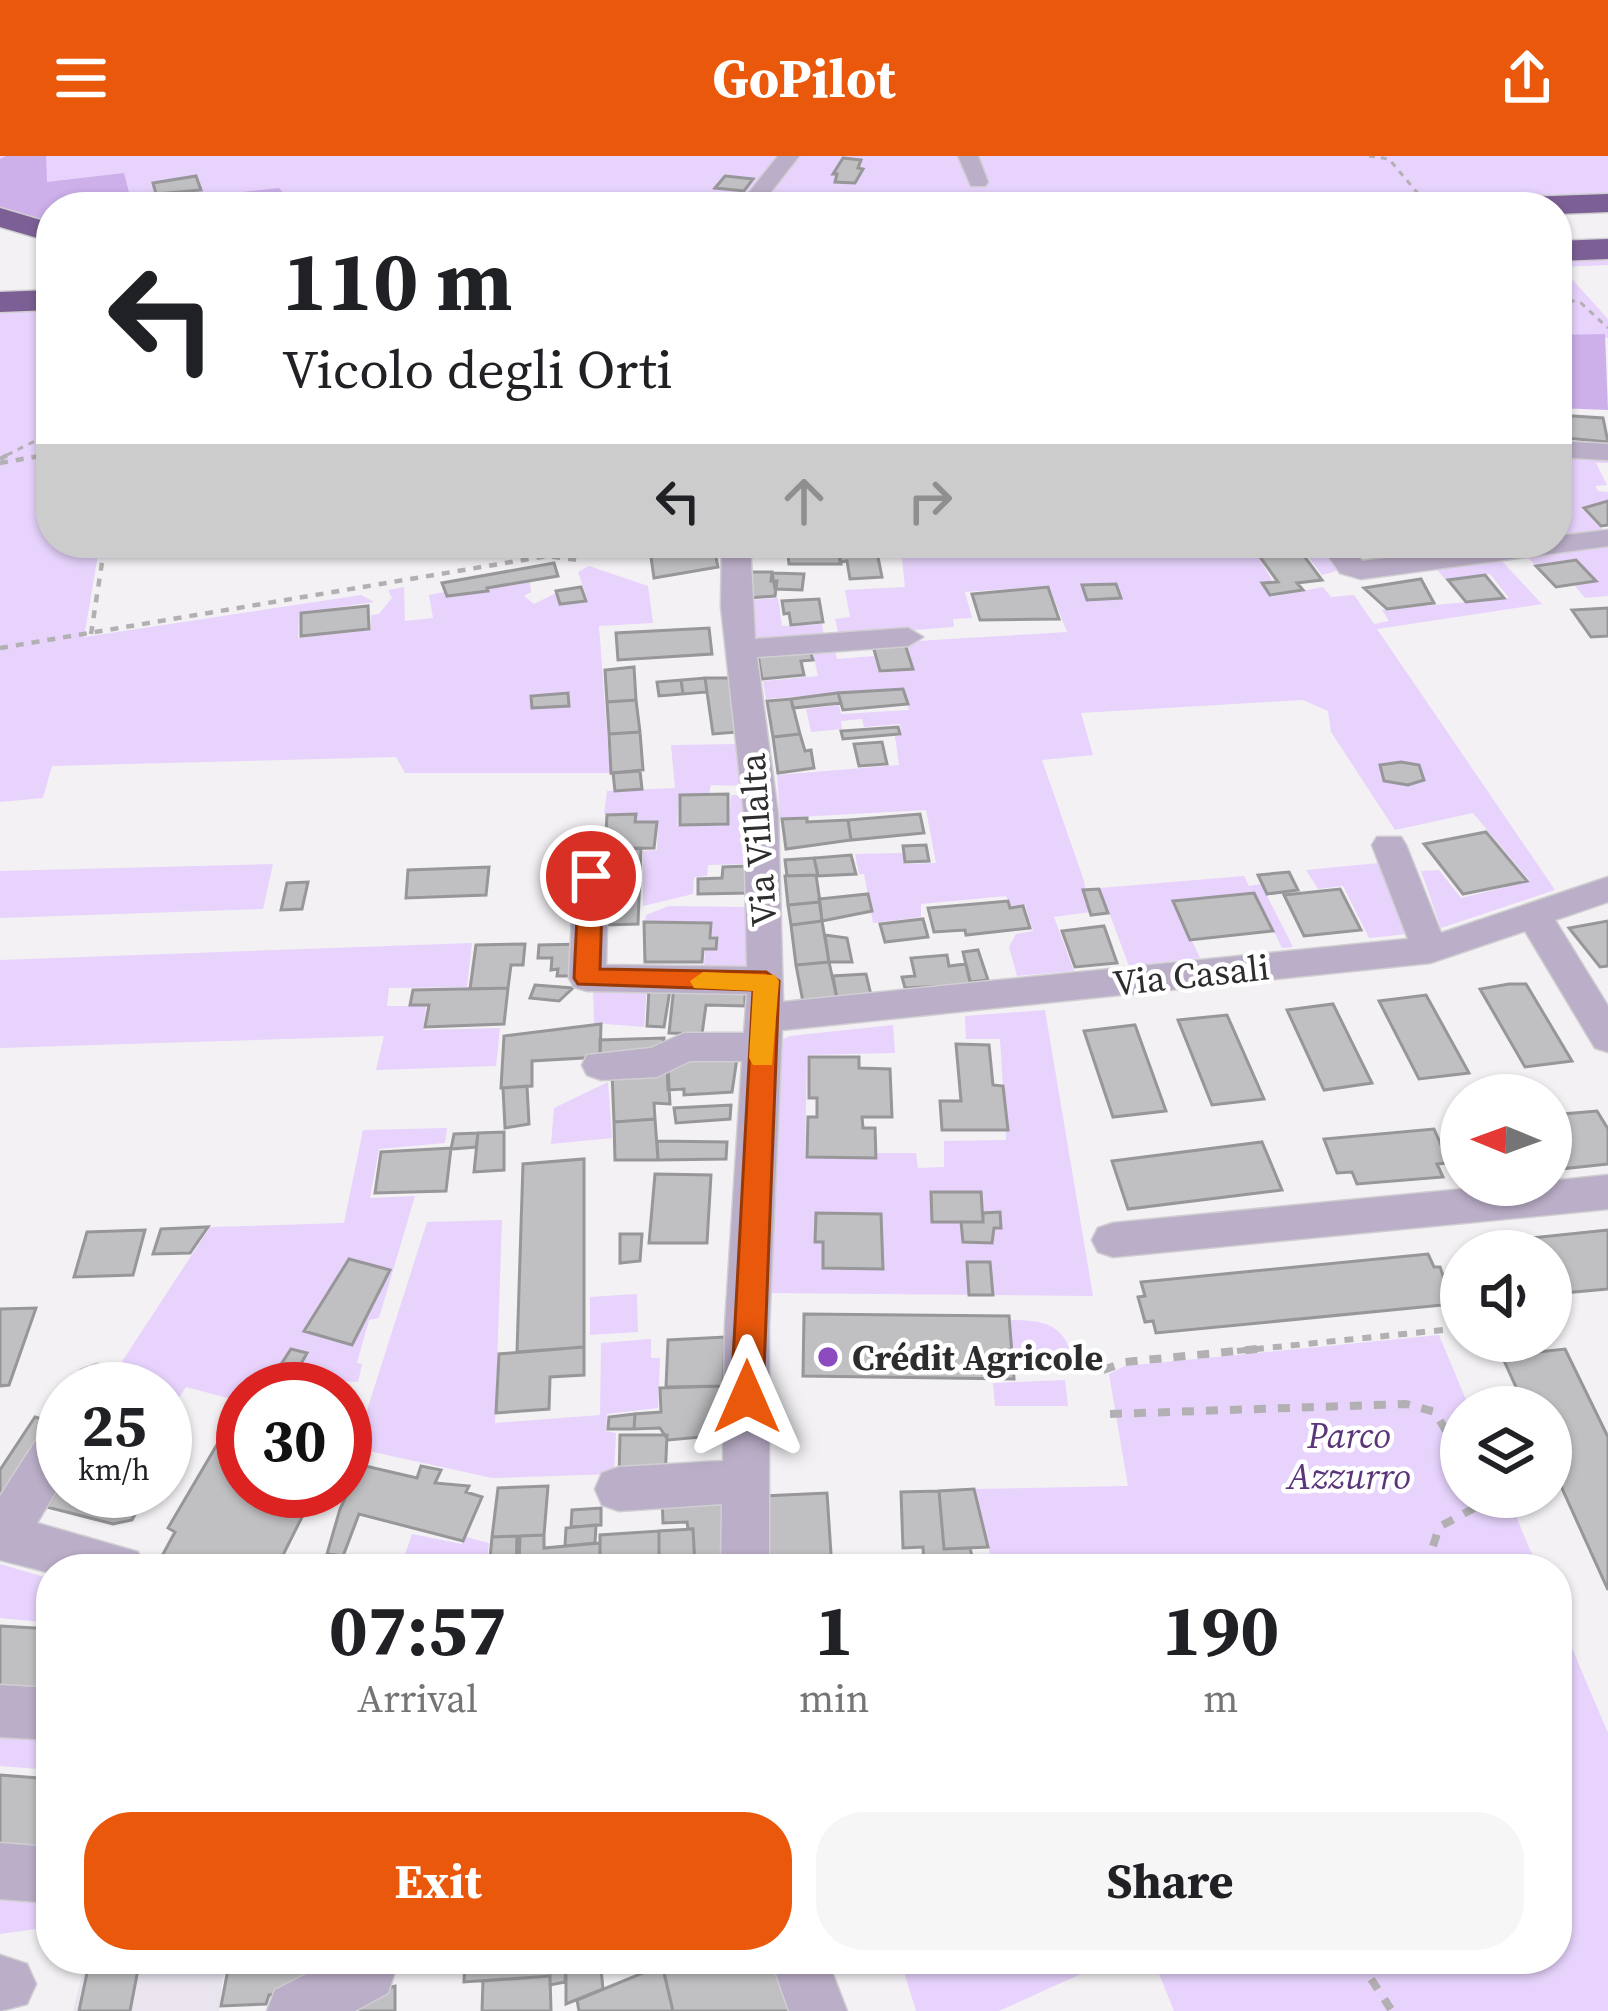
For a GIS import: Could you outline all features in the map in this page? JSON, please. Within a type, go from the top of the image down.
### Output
[{"type":"highway","points":[[1572,204],[1608,203]]},
{"type":"highway","points":[[0,217],[36,228]]},
{"type":"highway","points":[[1572,219],[1608,218]]},
{"type":"highway","points":[[1572,235],[1608,234]]},
{"type":"highway","points":[[1572,250],[1608,249]]},
{"type":"highway","points":[[0,286],[36,285]]},
{"type":"highway","points":[[0,302],[36,301]]},
{"type":"street","points":[[760,192],[789,156]]},
{"type":"street","points":[[790,192],[816,156]]},
{"type":"street","points":[[968,156],[978,182]]},
{"type":"street","points":[[1572,450],[1608,452]]},
{"type":"street","points":[[1572,543],[1608,538]]},
{"type":"street","name":"Via Villalta","points":[[737,558],[740,649],[760,814],[765,1016],[747,1326],[745,1554]]},
{"type":"street","points":[[1344,558],[1350,567],[1361,570],[1454,558]]},
{"type":"street","points":[[740,649],[908,637]]},
{"type":"street","points":[[1389,845],[1430,950]]},
{"type":"street","points":[[591,876],[588,985],[765,1016]]},
{"type":"street","name":"Via Casali","points":[[765,1016],[1430,950],[1608,889]]},
{"type":"street","points":[[1535,917],[1608,1038]]},
{"type":"street","points":[[601,1065],[656,1062],[765,1016]]},
{"type":"street","points":[[1113,1240],[1608,1192]]},
{"type":"street","points":[[36,1480],[0,1536],[66,1554]]},
{"type":"street","points":[[619,1489],[746,1481]]},
{"type":"street","points":[[0,1711],[36,1713]]},
{"type":"street","points":[[0,1871],[36,1875]]},
{"type":"street","points":[[296,2011],[366,1974]]},
{"type":"street","points":[[804,1974],[818,2011]]},
{"type":"path","points":[[1370,156],[1389,159],[1417,192]]},
{"type":"path","points":[[1572,301],[1581,303],[1608,328]]},
{"type":"path","points":[[0,461],[36,441]]},
{"type":"path","points":[[0,461],[36,456]]},
{"type":"path","points":[[91,634],[103,558]]},
{"type":"path","points":[[0,648],[535,558]]},
{"type":"path","points":[[562,558],[578,560]]},
{"type":"path","points":[[1103,1370],[1125,1363],[1440,1330]]},
{"type":"path","points":[[1110,1414],[1406,1404],[1435,1412],[1440,1421]]},
{"type":"path","points":[[1431,1554],[1439,1527],[1456,1518]]},
{"type":"path","points":[[1368,1974],[1392,2011]]},
{"type":"shaded area","points":[[46,156],[47,182],[124,173],[129,192],[36,192],[36,222],[0,209],[0,159]]},
{"type":"shaded area","points":[[1605,334],[1608,410],[1572,409],[1572,335]]},
{"type":"shaded area","points":[[82,1974],[223,1974],[219,2011],[73,2011]]},
{"type":"green space","points":[[0,156],[1608,156],[1608,198],[1572,199],[1572,192],[36,192],[36,210],[0,210]]},
{"type":"green space","points":[[1608,254],[1608,265],[1572,267],[1572,255]]},
{"type":"green space","points":[[1572,279],[1608,319],[1608,338],[1572,336]]},
{"type":"green space","points":[[36,306],[36,558],[97,558],[84,637],[361,595],[374,602],[299,613],[298,638],[371,630],[371,615],[379,614],[392,598],[388,590],[404,587],[405,621],[433,618],[429,595],[444,592],[446,597],[530,582],[531,592],[524,596],[534,604],[556,593],[559,605],[588,601],[578,572],[589,566],[648,586],[653,623],[599,626],[610,773],[405,773],[396,757],[52,766],[43,798],[0,802],[0,309]]},
{"type":"green space","points":[[1572,455],[1608,457],[1608,463],[1596,463],[1607,485],[1595,486],[1608,492],[1608,500],[1581,508],[1603,530],[1572,533]]},
{"type":"green space","points":[[1608,544],[1608,596],[1585,598],[1575,586],[1597,581],[1576,559],[1535,565],[1528,558],[1572,558],[1572,549]]},
{"type":"green space","points":[[902,558],[1259,558],[1272,580],[1260,583],[1271,597],[1323,587],[1331,597],[1354,595],[1374,624],[1389,621],[1382,610],[1509,598],[1490,574],[1445,579],[1434,566],[1499,558],[1542,604],[1377,629],[1555,890],[1441,928],[1421,871],[1439,870],[1461,898],[1530,881],[1473,813],[1395,830],[1331,732],[1328,711],[1303,700],[1081,713],[1093,755],[1042,760],[1084,881],[1090,912],[1054,917],[1074,971],[1017,976],[1009,947],[1016,934],[1033,931],[1025,905],[1011,906],[1006,896],[921,904],[921,917],[873,923],[864,874],[859,874],[855,854],[902,853],[904,864],[936,863],[926,810],[780,818],[777,775],[899,765],[895,736],[902,735],[900,724],[864,727],[862,719],[841,721],[842,729],[811,732],[806,709],[839,705],[841,714],[909,710],[904,688],[766,699],[763,681],[818,676],[812,649],[834,647],[837,659],[874,656],[879,673],[914,669],[907,644],[900,642],[1067,632],[1049,586],[965,592],[972,618],[953,619],[954,627],[839,636],[835,619],[850,617],[845,590],[905,587]]},
{"type":"green space","points":[[1309,558],[1332,558],[1340,570],[1322,575]]},
{"type":"green space","points":[[778,598],[782,626],[822,624],[824,637],[757,643],[751,600]]},
{"type":"green space","points":[[736,744],[741,786],[711,785],[709,793],[679,794],[677,826],[729,825],[731,795],[744,795],[745,864],[708,865],[707,876],[694,877],[693,894],[643,906],[643,851],[657,850],[658,821],[637,821],[636,813],[604,814],[607,791],[675,788],[671,745]]},
{"type":"green space","points":[[1379,863],[1407,934],[1369,938],[1343,886],[1318,889],[1306,870]]},
{"type":"green space","points":[[273,864],[263,909],[0,918],[0,871]]},
{"type":"green space","points":[[1244,876],[1249,886],[1261,884],[1293,947],[1282,948],[1255,892],[1173,900],[1200,958],[1129,966],[1100,888]]},
{"type":"green space","points":[[669,906],[745,907],[746,966],[704,966],[705,950],[717,950],[719,937],[712,936],[712,922],[645,921],[646,915]]},
{"type":"green space","points":[[472,943],[467,987],[389,988],[387,1006],[426,1006],[423,1030],[500,1028],[496,1066],[376,1070],[384,1036],[0,1048],[0,960]]},
{"type":"green space","points":[[647,985],[644,1027],[594,1023],[593,986]]},
{"type":"green space","points":[[1045,1010],[1093,1296],[766,1293],[779,1041],[893,1025],[895,1053],[807,1055],[805,1158],[878,1159],[878,1153],[916,1153],[918,1168],[944,1167],[944,1141],[1006,1140],[1000,1039],[966,1039],[965,1016]]},
{"type":"green space","points":[[608,1082],[612,1138],[551,1144],[554,1108]]},
{"type":"green space","points":[[447,1128],[445,1143],[379,1149],[370,1198],[415,1196],[379,1318],[369,1320],[357,1362],[216,1362],[216,1395],[192,1389],[192,1362],[122,1362],[210,1227],[344,1223],[363,1130]]},
{"type":"green space","points":[[502,1220],[495,1423],[600,1415],[601,1343],[651,1339],[651,1358],[660,1358],[658,1408],[607,1414],[606,1431],[616,1433],[614,1474],[492,1478],[372,1452],[372,1395],[427,1222]]},
{"type":"green space","points":[[637,1294],[638,1332],[590,1335],[590,1297]]},
{"type":"green space","points":[[1009,1320],[1054,1328],[1067,1343],[1074,1368],[1013,1370]]},
{"type":"green space","name":"Parco Azzurro","points":[[1439,1335],[1440,1362],[1450,1362],[1460,1386],[1440,1386],[1440,1518],[1517,1518],[1532,1554],[990,1554],[974,1489],[1128,1486],[1109,1374],[1125,1366]]},
{"type":"green space","points":[[1065,1380],[1068,1406],[995,1406],[993,1383]]},
{"type":"green space","points":[[412,1534],[462,1544],[466,1537],[489,1543],[488,1554],[405,1554]]},
{"type":"green space","points":[[0,1564],[36,1575],[36,1622],[0,1618]]},
{"type":"green space","points":[[1572,1648],[1608,1733],[1608,2011],[1174,2011],[1159,1974],[1572,1974]]},
{"type":"green space","points":[[0,1718],[36,1721],[36,1769],[0,1766]]},
{"type":"green space","points":[[0,1879],[36,1882],[36,1929],[0,1934]]},
{"type":"green space","points":[[905,1974],[1081,1974],[999,2011],[916,2011]]},
{"type":"building","points":[[843,158],[861,160],[858,168],[863,169],[855,183],[835,182],[837,174],[833,174]]},
{"type":"building","points":[[196,176],[201,190],[155,192],[153,183]]},
{"type":"building","points":[[725,176],[753,179],[744,191],[715,188]]},
{"type":"building","points":[[1572,416],[1603,418],[1608,442],[1572,439]]},
{"type":"building","points":[[1608,501],[1608,525],[1601,526],[1584,508]]},
{"type":"building","points":[[651,558],[716,558],[718,567],[654,578]]},
{"type":"building","points":[[788,558],[840,558],[841,564],[789,564]]},
{"type":"building","points":[[840,558],[878,558],[882,577],[850,579],[847,561]]},
{"type":"building","points":[[1261,558],[1306,558],[1322,580],[1297,583],[1303,590],[1270,595],[1262,583],[1278,582]]},
{"type":"building","points":[[1576,560],[1596,581],[1556,587],[1536,566]]},
{"type":"building","points":[[554,563],[558,576],[488,591],[447,596],[442,583]]},
{"type":"building","points":[[751,572],[772,572],[771,581],[777,581],[775,596],[748,598]]},
{"type":"building","points":[[772,573],[804,574],[802,590],[775,589]]},
{"type":"building","points":[[1485,575],[1504,598],[1466,602],[1448,580]]},
{"type":"building","points":[[1421,579],[1434,603],[1387,609],[1364,588]]},
{"type":"building","points":[[1116,584],[1121,598],[1087,600],[1082,585]]},
{"type":"building","points":[[581,587],[586,601],[560,604],[556,591]]},
{"type":"building","points":[[1048,587],[1059,619],[980,620],[972,594]]},
{"type":"building","points":[[819,599],[823,622],[791,625],[782,601]]},
{"type":"building","points":[[368,606],[369,629],[301,636],[301,613]]},
{"type":"building","points":[[1608,608],[1608,636],[1591,637],[1572,610]]},
{"type":"building","points":[[709,628],[712,654],[618,660],[616,633]]},
{"type":"building","points":[[905,644],[913,669],[880,671],[873,646]]},
{"type":"building","points":[[810,651],[813,660],[801,661],[804,675],[762,679],[758,655]]},
{"type":"building","points":[[634,667],[636,700],[607,702],[605,670]]},
{"type":"building","points":[[705,678],[729,678],[738,732],[713,734]]},
{"type":"building","points":[[705,678],[707,692],[683,694],[681,680]]},
{"type":"building","points":[[681,680],[683,694],[659,696],[657,682]]},
{"type":"building","points":[[903,689],[908,704],[843,710],[838,693]]},
{"type":"building","points":[[568,693],[569,706],[532,708],[531,696]]},
{"type":"building","points":[[838,693],[841,703],[793,708],[791,699]]},
{"type":"building","points":[[791,699],[800,734],[773,737],[767,701]]},
{"type":"building","points":[[636,700],[640,732],[609,734],[607,702]]},
{"type":"building","points":[[898,727],[900,734],[843,739],[841,731]]},
{"type":"building","points":[[640,732],[643,770],[611,773],[609,734]]},
{"type":"building","points":[[800,734],[805,751],[811,750],[814,768],[778,773],[773,737]]},
{"type":"building","points":[[882,742],[887,764],[859,766],[854,744]]},
{"type":"building","points":[[1380,765],[1419,765],[1424,780],[1408,785],[1384,781]]},
{"type":"building","points":[[640,771],[642,789],[615,791],[613,773]]},
{"type":"building","points":[[728,794],[728,824],[680,825],[680,795]]},
{"type":"building","points":[[636,814],[635,822],[657,822],[654,848],[605,849],[607,815]]},
{"type":"building","points":[[920,814],[924,833],[851,840],[848,820]]},
{"type":"building","points":[[807,818],[807,822],[848,820],[851,840],[786,849],[782,819]]},
{"type":"building","points":[[1486,832],[1527,881],[1463,894],[1424,844]]},
{"type":"building","points":[[926,845],[929,861],[905,862],[903,846]]},
{"type":"building","points":[[641,848],[638,924],[602,925],[605,868],[599,869],[600,855],[605,855],[605,849]]},
{"type":"building","points":[[851,855],[856,874],[818,876],[814,858]]},
{"type":"building","points":[[814,858],[818,875],[787,876],[785,860]]},
{"type":"building","points":[[747,866],[749,893],[698,894],[698,879],[722,878],[723,867]]},
{"type":"building","points":[[489,867],[486,895],[406,898],[408,870]]},
{"type":"building","points":[[1289,872],[1298,890],[1267,894],[1258,875]]},
{"type":"building","points":[[816,875],[820,902],[788,905],[785,876]]},
{"type":"building","points":[[308,882],[302,909],[281,910],[287,883]]},
{"type":"building","points":[[1099,889],[1108,913],[1091,915],[1083,890]]},
{"type":"building","points":[[1340,889],[1361,930],[1304,936],[1284,895]]},
{"type":"building","points":[[1254,893],[1273,931],[1190,940],[1173,901]]},
{"type":"building","points":[[868,894],[872,911],[822,921],[819,899]]},
{"type":"building","points":[[1008,901],[1010,908],[1023,906],[1030,928],[966,935],[965,930],[934,932],[928,908]]},
{"type":"building","points":[[820,902],[822,921],[791,925],[788,905]]},
{"type":"building","points":[[923,919],[928,937],[885,942],[880,924]]},
{"type":"building","points":[[822,921],[829,962],[796,965],[791,925]]},
{"type":"building","points":[[1608,921],[1608,966],[1600,967],[1569,928]]},
{"type":"building","points":[[644,922],[711,923],[710,938],[717,938],[716,949],[703,949],[702,962],[645,962]]},
{"type":"building","points":[[1104,926],[1117,963],[1075,967],[1062,931]]},
{"type":"building","points":[[825,935],[847,938],[852,962],[829,962]]},
{"type":"building","points":[[525,944],[523,965],[511,965],[508,988],[470,989],[476,945]]},
{"type":"building","points":[[583,944],[576,976],[557,976],[558,969],[551,970],[552,958],[538,958],[539,945]]},
{"type":"building","points":[[978,950],[988,980],[970,982],[963,952]]},
{"type":"building","points":[[947,955],[949,966],[966,964],[971,985],[905,988],[902,977],[915,976],[911,958]]},
{"type":"building","points":[[829,962],[837,999],[803,1002],[796,965]]},
{"type":"building","points":[[866,974],[871,995],[837,999],[833,976]]},
{"type":"building","points":[[1526,984],[1572,1061],[1525,1067],[1480,989]]},
{"type":"building","points":[[535,985],[573,988],[559,1001],[530,998]]},
{"type":"building","points":[[674,986],[745,987],[745,1006],[706,1005],[702,1034],[669,1033]]},
{"type":"building","points":[[508,988],[504,1024],[425,1027],[429,1005],[410,1005],[413,990]]},
{"type":"building","points":[[649,989],[670,990],[664,1027],[647,1026]]},
{"type":"building","points":[[1426,995],[1469,1073],[1419,1079],[1379,1001]]},
{"type":"building","points":[[1333,1004],[1372,1083],[1324,1090],[1287,1010]]},
{"type":"building","points":[[1227,1015],[1264,1099],[1212,1105],[1178,1020]]},
{"type":"building","points":[[601,1024],[600,1057],[532,1061],[532,1086],[501,1088],[504,1036]]},
{"type":"building","points":[[1135,1025],[1166,1111],[1113,1117],[1084,1031]]},
{"type":"building","points":[[664,1038],[662,1055],[600,1057],[600,1040]]},
{"type":"building","points":[[956,1044],[989,1045],[993,1085],[1003,1086],[1008,1130],[942,1130],[940,1101],[961,1101]]},
{"type":"building","points":[[809,1057],[859,1057],[859,1068],[890,1069],[892,1117],[862,1117],[863,1128],[875,1128],[876,1158],[807,1157],[808,1117],[817,1117],[817,1098],[809,1098]]},
{"type":"building","points":[[737,1058],[732,1092],[684,1095],[684,1089],[668,1090],[667,1061]]},
{"type":"building","points":[[668,1069],[670,1104],[654,1103],[655,1119],[614,1122],[612,1072]]},
{"type":"building","points":[[527,1086],[529,1124],[505,1128],[503,1088]]},
{"type":"building","points":[[731,1105],[730,1119],[676,1123],[674,1108]]},
{"type":"building","points":[[1597,1111],[1608,1129],[1608,1164],[1572,1168],[1572,1113]]},
{"type":"building","points":[[655,1119],[658,1160],[615,1160],[614,1122]]},
{"type":"building","points":[[1434,1129],[1440,1143],[1440,1177],[1357,1184],[1352,1172],[1337,1173],[1324,1139]]},
{"type":"building","points":[[504,1132],[504,1170],[474,1172],[478,1133]]},
{"type":"building","points":[[478,1133],[476,1147],[451,1149],[454,1134]]},
{"type":"building","points":[[657,1141],[727,1142],[726,1159],[658,1160]]},
{"type":"building","points":[[1262,1142],[1282,1190],[1128,1209],[1112,1161]]},
{"type":"building","points":[[451,1148],[446,1191],[375,1193],[381,1152]]},
{"type":"building","points":[[584,1159],[584,1347],[517,1352],[523,1164]]},
{"type":"building","points":[[655,1174],[711,1175],[707,1243],[649,1243]]},
{"type":"building","points":[[931,1192],[981,1192],[983,1222],[932,1222]]},
{"type":"building","points":[[1000,1212],[1001,1228],[994,1228],[992,1243],[963,1242],[961,1222],[983,1222],[983,1213]]},
{"type":"building","points":[[816,1213],[881,1214],[883,1269],[823,1268],[823,1242],[815,1242]]},
{"type":"building","points":[[208,1227],[190,1253],[153,1254],[161,1229]]},
{"type":"building","points":[[145,1230],[133,1275],[74,1277],[87,1232]]},
{"type":"building","points":[[1608,1230],[1608,1289],[1572,1292],[1572,1234]]},
{"type":"building","points":[[620,1234],[642,1234],[640,1261],[620,1263]]},
{"type":"building","points":[[1428,1254],[1434,1267],[1440,1267],[1440,1305],[1156,1333],[1153,1321],[1145,1322],[1138,1297],[1145,1296],[1141,1282]]},
{"type":"building","points":[[349,1259],[390,1270],[352,1345],[304,1331]]},
{"type":"building","points":[[967,1262],[990,1262],[993,1295],[969,1295]]},
{"type":"building","points":[[36,1308],[9,1385],[0,1386],[0,1309]]},
{"type":"building","points":[[804,1314],[1009,1316],[1014,1379],[803,1376]]},
{"type":"building","points":[[725,1337],[723,1386],[666,1387],[668,1340]]},
{"type":"building","points":[[584,1347],[584,1375],[550,1377],[549,1409],[496,1413],[499,1354]]},
{"type":"building","points":[[291,1349],[307,1353],[302,1362],[283,1362]]},
{"type":"building","points":[[1505,1362],[1571,1362],[1608,1437],[1608,1590],[1572,1510],[1572,1386],[1516,1386]]},
{"type":"building","points":[[723,1386],[725,1435],[668,1440],[660,1428],[634,1429],[635,1414],[661,1412],[660,1388]]},
{"type":"building","points":[[635,1414],[634,1429],[608,1429],[609,1417]]},
{"type":"building","points":[[36,1417],[36,1459],[0,1507],[0,1470]]},
{"type":"building","points":[[620,1435],[667,1435],[665,1480],[619,1481]]},
{"type":"building","points":[[216,1446],[216,1518],[302,1518],[284,1554],[163,1554],[175,1532],[168,1528],[174,1518],[192,1518],[192,1487]]},
{"type":"building","points":[[421,1466],[441,1470],[435,1483],[469,1486],[466,1492],[482,1497],[463,1541],[372,1517],[372,1468],[417,1478]]},
{"type":"building","points":[[548,1486],[544,1535],[492,1537],[498,1488]]},
{"type":"building","points":[[974,1489],[988,1547],[944,1549],[939,1491]]},
{"type":"building","points":[[723,1491],[727,1554],[694,1554],[693,1529],[688,1529],[687,1522],[663,1523],[662,1495]]},
{"type":"building","points":[[939,1491],[944,1549],[970,1548],[972,1554],[923,1554],[923,1547],[903,1548],[901,1492]]},
{"type":"building","points":[[827,1493],[831,1554],[765,1554],[763,1496]]},
{"type":"building","points":[[601,1508],[601,1525],[571,1527],[572,1510]]},
{"type":"building","points":[[90,1518],[133,1518],[113,1524]]},
{"type":"building","points":[[337,1518],[357,1518],[344,1554],[327,1554]]},
{"type":"building","points":[[596,1525],[595,1543],[565,1546],[566,1528]]},
{"type":"building","points":[[693,1529],[694,1554],[659,1554],[659,1531]]},
{"type":"building","points":[[659,1531],[659,1554],[600,1554],[600,1535]]},
{"type":"building","points":[[544,1535],[544,1548],[600,1543],[600,1554],[519,1554],[520,1536]]},
{"type":"building","points":[[517,1536],[516,1554],[490,1554],[492,1537]]},
{"type":"building","points":[[0,1626],[36,1628],[36,1705],[0,1703]]},
{"type":"building","points":[[0,1775],[36,1778],[36,1866],[0,1862]]},
{"type":"building","points":[[87,1974],[137,1974],[130,2011],[79,2011]]},
{"type":"building","points":[[227,1974],[335,1974],[326,1991],[269,1995],[266,2004],[221,2006]]},
{"type":"building","points":[[464,1974],[565,1974],[565,1982],[550,1985],[550,1976],[464,1982]]},
{"type":"building","points":[[566,1974],[602,1974],[603,1989],[566,2004]]},
{"type":"building","points":[[640,1974],[664,1974],[673,2011],[579,2011],[577,2000]]},
{"type":"building","points":[[664,1974],[778,1974],[792,2011],[673,2011]]},
{"type":"building","points":[[550,1976],[551,2011],[482,2011],[483,1981]]},
{"type":"building","points":[[395,1986],[395,2011],[335,2011],[336,1999]]},
{"type":"slow traffic","points":[[703,981],[766,981],[763,1058]]},
{"type":"place","name":"Crédit Agricole","points":[[828,1357]]},
{"type":"route","points":[[591,876],[587,978],[766,981],[747,1397]]}]
